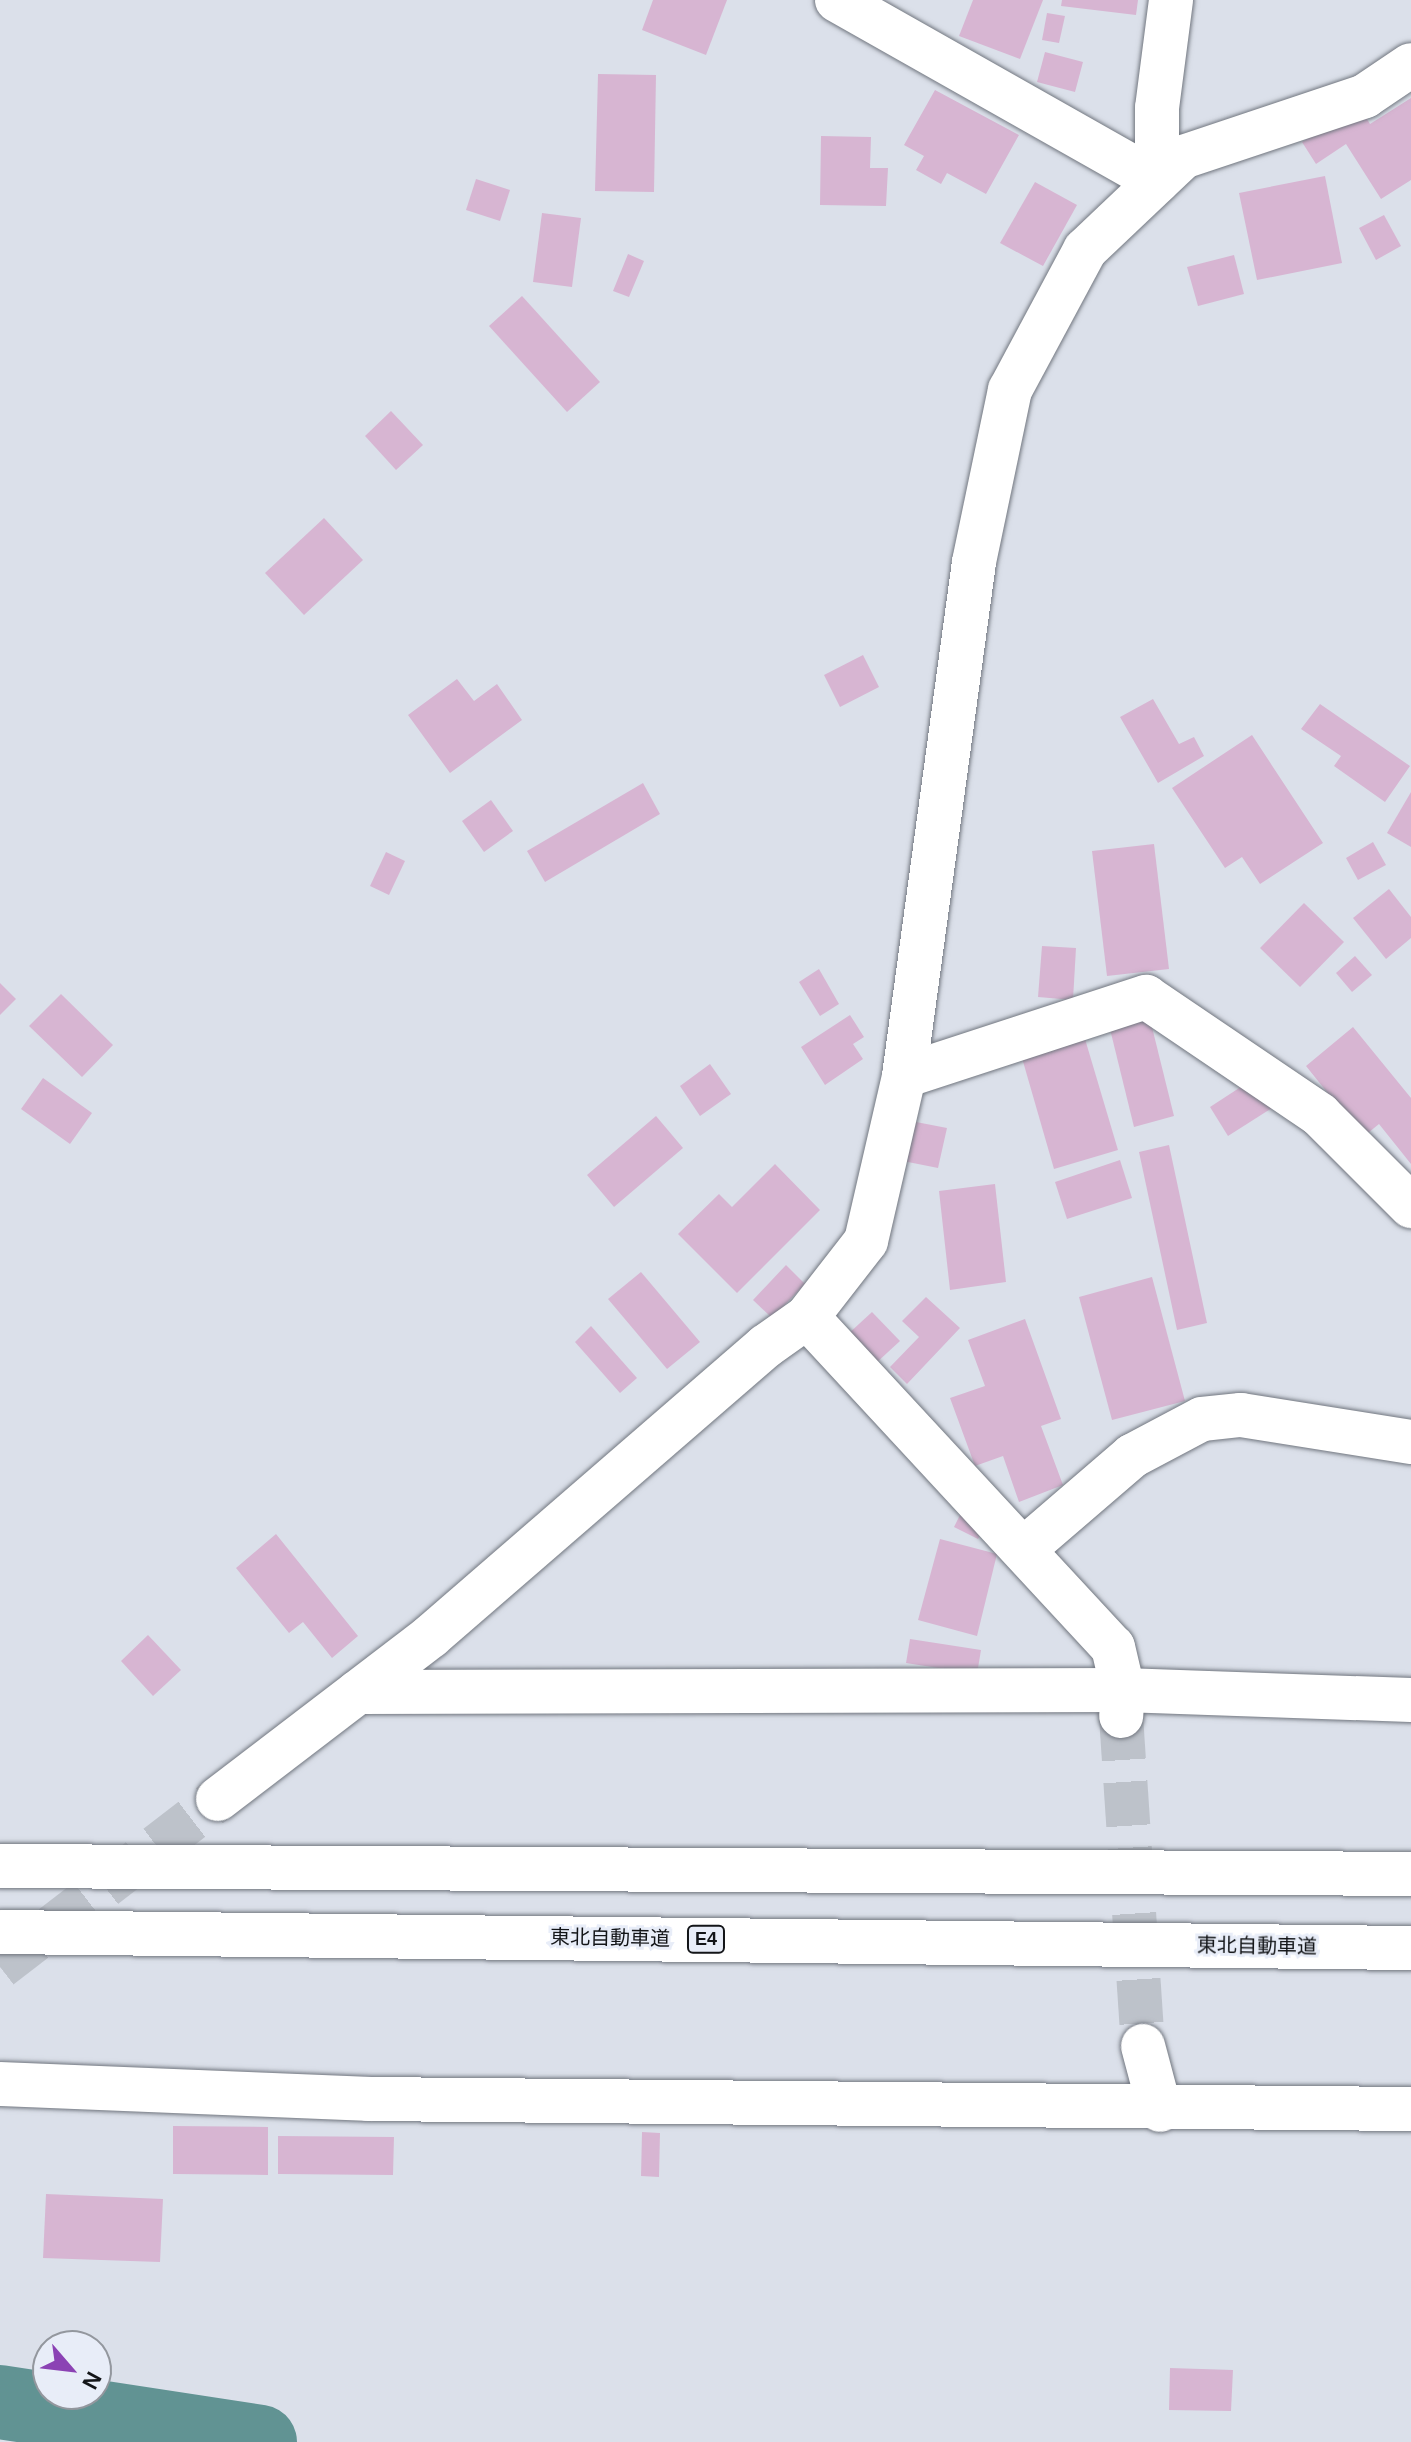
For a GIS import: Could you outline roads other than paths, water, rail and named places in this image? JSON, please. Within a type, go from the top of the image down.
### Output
[{"type":"main road","points":[[837,0],[1157,181]]},
{"type":"main road","points":[[1157,181],[1157,108],[1171,0]]},
{"type":"main road","points":[[218,1799],[471,1603],[766,1346],[807,1317],[866,1241],[904,1076],[974,562],[1010,390],[1085,250],[1183,157],[1365,96],[1411,65]]},
{"type":"main road","points":[[904,1076],[1146,997],[1320,1115],[1411,1206]]},
{"type":"main road","points":[[807,1317],[1113,1647],[1122,1703]]},
{"type":"main road","points":[[1024,1549],[1132,1456],[1202,1419],[1241,1415],[1411,1442]]},
{"type":"main road","points":[[358,1692],[1122,1703],[1411,1700]]},
{"type":"main road","points":[[0,1866],[1411,1874]]},
{"type":"main road","name":"東北自動車道","points":[[0,1932],[1411,1948]]},
{"type":"main road","points":[[1143,2046],[1160,2110]]},
{"type":"main road","points":[[0,2084],[383,2099],[1160,2110],[1411,2109]]},
{"type":"waterway","points":[[0,2402],[260,2442]]},
{"type":"tunnel","points":[[1121,1716],[1143,2046]]},
{"type":"tunnel","points":[[0,1967],[218,1799]]}]
